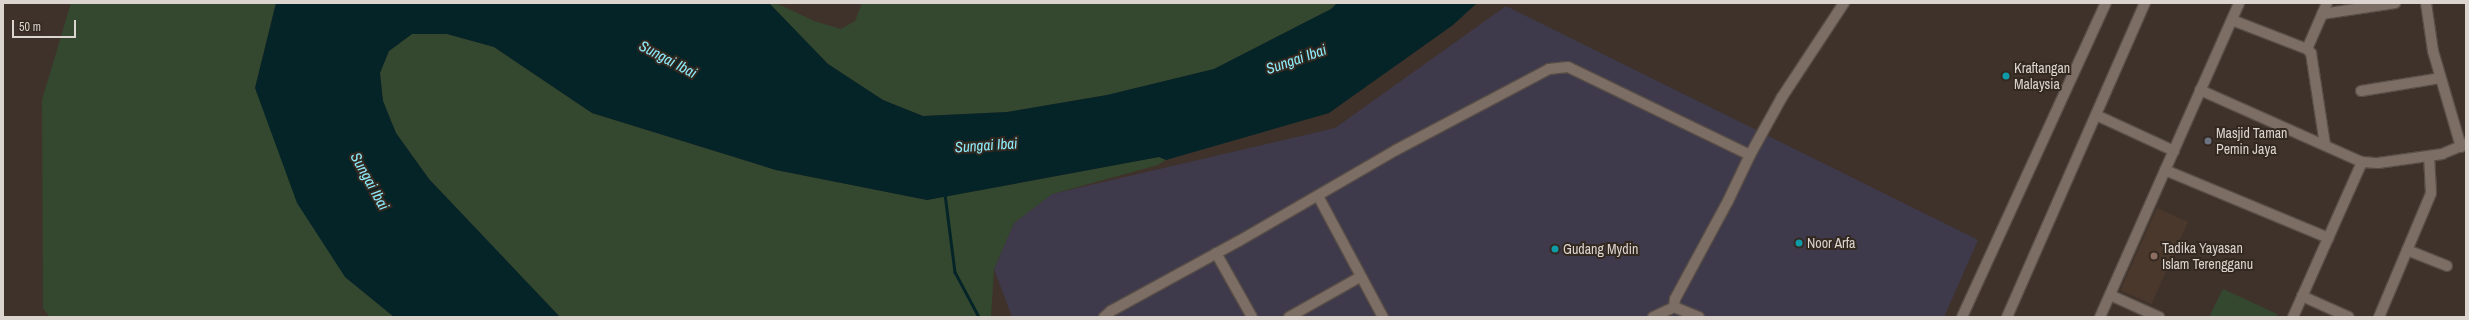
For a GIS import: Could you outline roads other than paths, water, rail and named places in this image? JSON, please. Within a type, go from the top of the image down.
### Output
[{"type":"street","points":[[1674,307],[1675,300],[1728,201],[1750,155],[1782,97],[1844,3]]},
{"type":"street","points":[[1962,317],[2106,3]]},
{"type":"street","points":[[2007,317],[2145,3]]},
{"type":"street","points":[[2100,317],[2239,3]]},
{"type":"street","points":[[2307,48],[2327,3]]},
{"type":"street","points":[[2322,14],[2395,3]]},
{"type":"street","points":[[2200,90],[2362,162],[2378,163],[2442,154],[2463,145],[2440,78],[2432,46],[2426,3]]},
{"type":"street","points":[[2232,20],[2307,48],[2313,59],[2325,146]]},
{"type":"street","points":[[1104,317],[1111,311],[1318,196],[1440,125],[1549,69],[1558,66],[1568,67],[1750,155]]},
{"type":"street","points":[[2361,91],[2440,78]]},
{"type":"street","points":[[2096,115],[2174,151]]},
{"type":"street","points":[[2378,317],[2431,193],[2429,156]]},
{"type":"street","points":[[2293,317],[2362,162]]},
{"type":"street","points":[[2165,170],[2328,238]]},
{"type":"street","points":[[1318,196],[1360,277],[1383,317]]},
{"type":"street","points":[[2407,250],[2447,266]]},
{"type":"street","points":[[1216,253],[1252,317]]},
{"type":"street","points":[[1288,317],[1360,277]]},
{"type":"street","points":[[2110,295],[2159,317]]},
{"type":"street","points":[[2302,296],[2349,317]]},
{"type":"street","points":[[1652,317],[1674,307],[1699,317]]},
{"type":"water","name":"Sungai Ibai","points":[[276,3],[769,3],[828,64],[883,100],[923,116],[1007,112],[1107,95],[1214,69],[1331,9],[1337,3],[1477,3],[1453,25],[1329,113],[1166,160],[1159,157],[927,200],[776,170],[592,113],[494,47],[447,34],[412,34],[389,51],[380,73],[383,101],[396,133],[429,179],[560,317],[394,317],[345,277],[297,203],[255,88]]},
{"type":"waterway","points":[[945,194],[955,272],[979,317]]},
{"type":"place","name":"Kraftangan Malaysia","points":[[2006,76]]},
{"type":"place","name":"Masjid Taman Pemin Jaya","points":[[2208,141]]},
{"type":"place","name":"Noor Arfa","points":[[1799,243]]},
{"type":"place","name":"Gudang Mydin","points":[[1555,249]]},
{"type":"place","name":"Tadika Yayasan Islam Terengganu","points":[[2154,256]]}]
